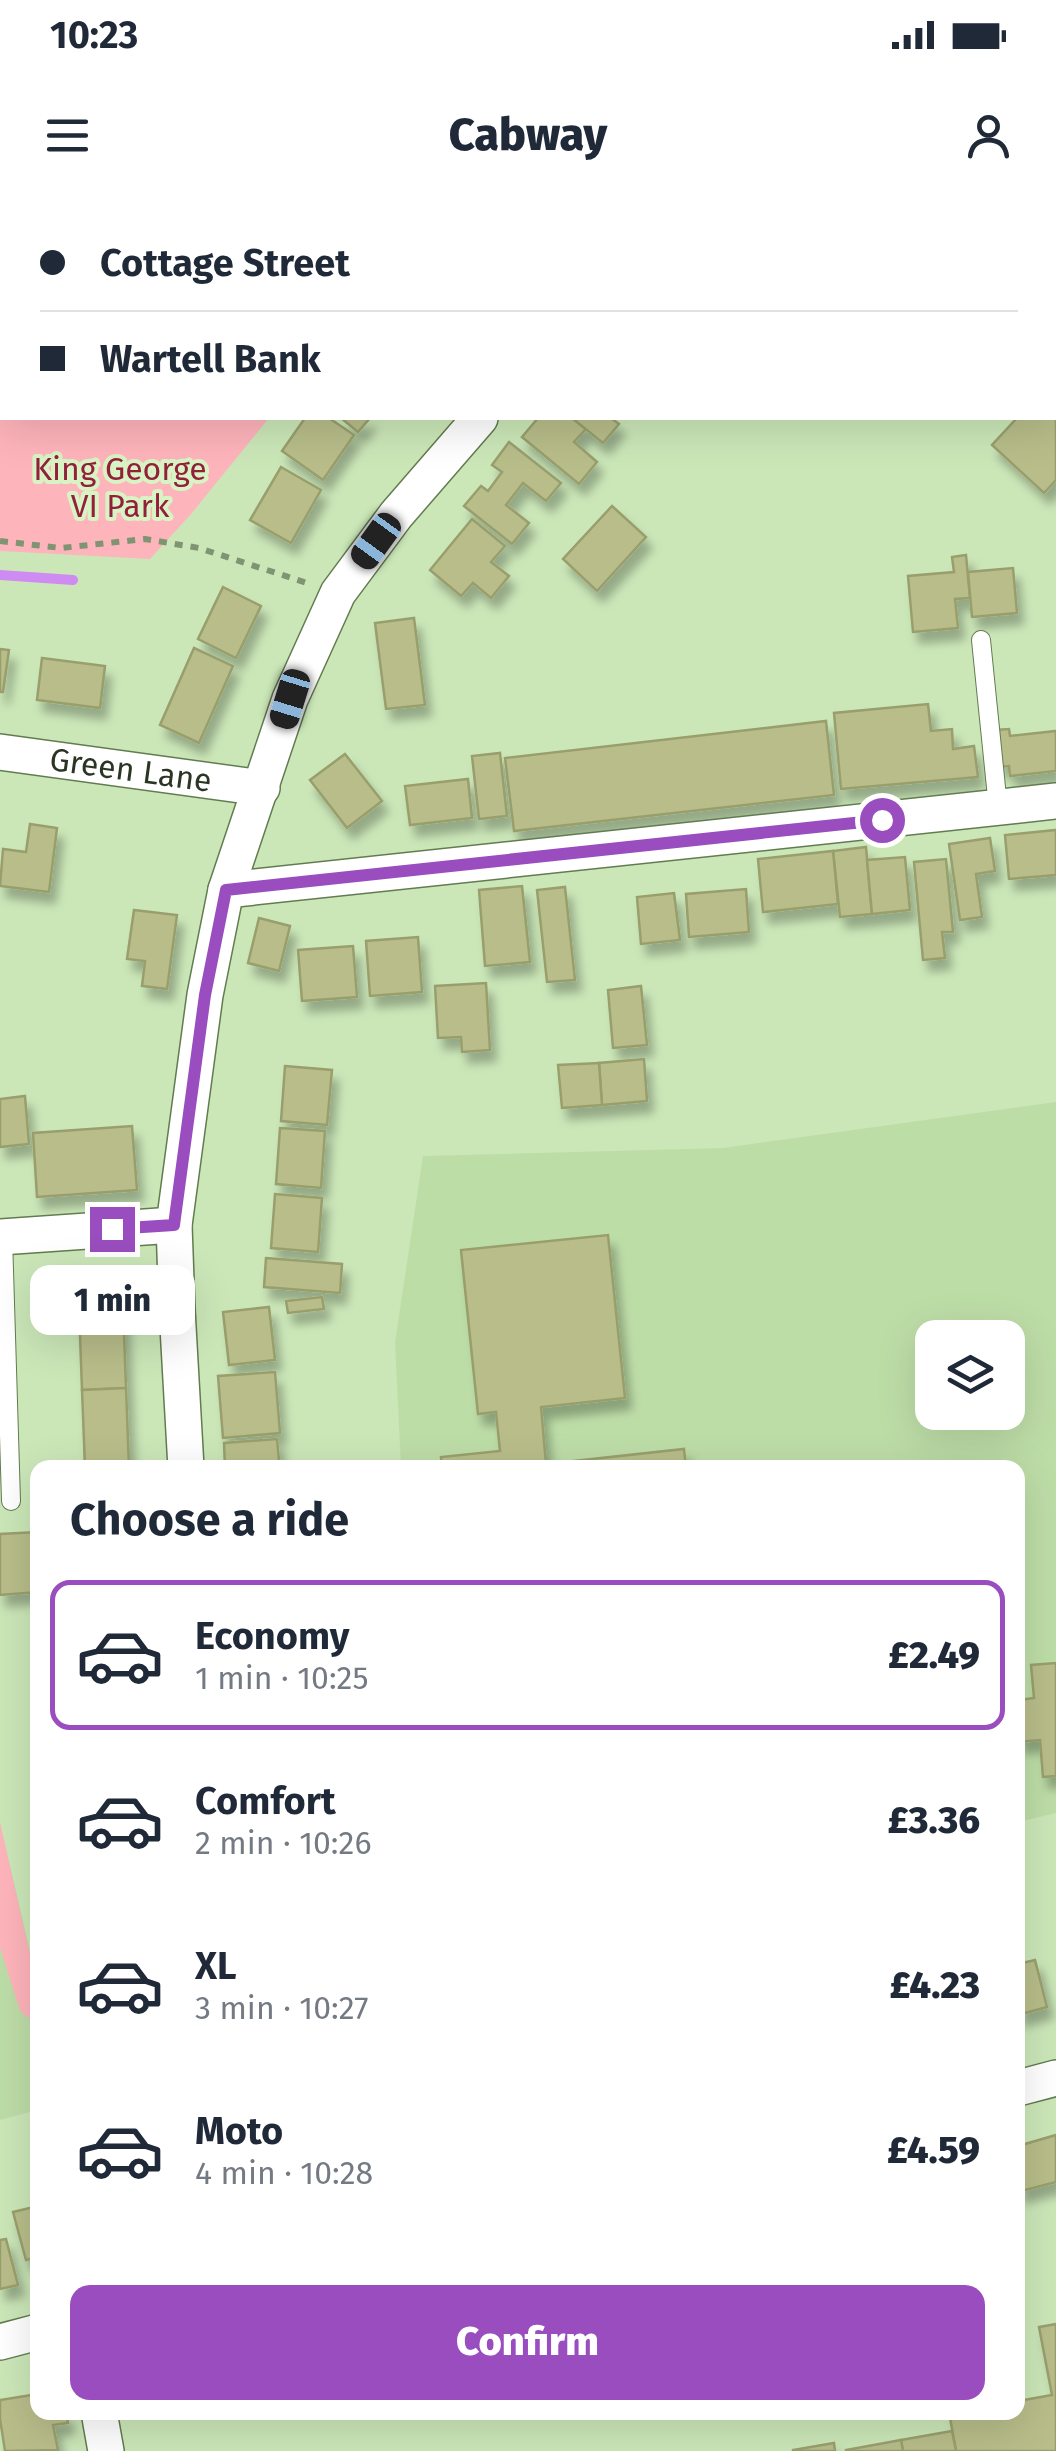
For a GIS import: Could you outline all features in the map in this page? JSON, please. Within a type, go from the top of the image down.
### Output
[{"type":"street","points":[[185,1460],[174,1225],[205,995],[226,890],[290,699],[338,594],[396,514],[478,420]]},
{"type":"street","name":"Green Lane","points":[[0,752],[262,788]]},
{"type":"street","points":[[226,890],[1056,801]]},
{"type":"street","points":[[2,1237],[174,1225]]},
{"type":"street","points":[[1025,2086],[1056,2078]]},
{"type":"street","points":[[0,2342],[30,2334]]},
{"type":"street","points":[[100,2420],[106,2451]]},
{"type":"lane","points":[[981,640],[998,807]]},
{"type":"lane","points":[[2,1237],[11,1500]]},
{"type":"path","points":[[0,542],[62,548],[145,540],[181,545],[338,594]]},
{"type":"shaded area","points":[[1056,1102],[1056,1813],[1025,1820],[1025,1460],[401,1460],[395,1342],[423,1156],[723,1148]]},
{"type":"shaded area","points":[[0,1823],[30,1951],[30,2112],[0,2120]]},
{"type":"green space","name":"King George VI Park","points":[[0,420],[267,420],[150,559],[0,551]]},
{"type":"green space","points":[[0,1823],[30,1954],[30,2019],[20,2011],[0,1947]]},
{"type":"building","points":[[304,420],[332,420],[354,435],[323,480],[282,451]]},
{"type":"building","points":[[343,420],[368,420],[358,432]]},
{"type":"building","points":[[536,420],[575,420],[586,429],[574,442],[597,462],[579,484],[522,437]]},
{"type":"building","points":[[574,420],[614,420],[619,424],[603,443]]},
{"type":"building","points":[[1015,420],[1056,420],[1056,480],[1044,493],[992,445]]},
{"type":"building","points":[[509,442],[561,483],[546,501],[523,483],[506,505],[529,523],[512,544],[464,506],[481,486],[488,491],[502,472],[492,465]]},
{"type":"building","points":[[281,467],[321,490],[291,543],[250,520]]},
{"type":"building","points":[[612,506],[646,537],[597,591],[563,559]]},
{"type":"building","points":[[472,519],[505,546],[491,562],[509,576],[491,598],[473,583],[461,596],[430,570]]},
{"type":"building","points":[[966,555],[970,598],[955,599],[958,628],[913,632],[908,576],[954,572],[952,557]]},
{"type":"building","points":[[1013,568],[1017,613],[972,617],[968,572]]},
{"type":"building","points":[[223,587],[261,606],[236,658],[198,639]]},
{"type":"building","points":[[414,618],[425,705],[386,709],[375,623]]},
{"type":"building","points":[[194,648],[233,666],[199,743],[160,725]]},
{"type":"building","points":[[0,649],[9,650],[3,692],[0,692]]},
{"type":"building","points":[[42,658],[105,666],[100,708],[37,700]]},
{"type":"building","points":[[928,704],[931,731],[952,729],[953,749],[974,746],[978,777],[841,789],[834,713]]},
{"type":"building","points":[[826,721],[834,795],[514,831],[505,758]]},
{"type":"building","points":[[1009,729],[1010,736],[1056,731],[1056,771],[1010,776],[1009,766],[999,767],[995,730]]},
{"type":"building","points":[[500,753],[507,816],[479,819],[472,756]]},
{"type":"building","points":[[345,754],[382,801],[347,828],[310,780]]},
{"type":"building","points":[[468,779],[472,818],[410,825],[405,786]]},
{"type":"building","points":[[30,824],[57,828],[49,892],[0,886],[3,849],[26,852]]},
{"type":"building","points":[[1056,830],[1056,875],[1009,879],[1005,835]]},
{"type":"building","points":[[990,838],[995,871],[976,874],[982,917],[960,920],[949,844]]},
{"type":"building","points":[[866,847],[872,914],[840,917],[833,851]]},
{"type":"building","points":[[833,851],[838,904],[763,912],[758,859]]},
{"type":"building","points":[[905,857],[910,910],[872,914],[867,860]]},
{"type":"building","points":[[946,859],[953,932],[942,932],[945,958],[923,960],[914,862]]},
{"type":"building","points":[[522,886],[530,962],[485,966],[479,890]]},
{"type":"building","points":[[565,887],[575,980],[547,982],[537,890]]},
{"type":"building","points":[[746,889],[749,932],[689,937],[686,894]]},
{"type":"building","points":[[674,893],[680,940],[641,944],[637,897]]},
{"type":"building","points":[[134,910],[177,915],[167,989],[142,986],[145,961],[127,959]]},
{"type":"building","points":[[259,918],[290,926],[279,971],[248,963]]},
{"type":"building","points":[[418,937],[422,992],[370,996],[366,941]]},
{"type":"building","points":[[353,946],[357,997],[302,1001],[298,950]]},
{"type":"building","points":[[486,983],[490,1050],[462,1052],[461,1037],[438,1038],[435,986]]},
{"type":"building","points":[[641,986],[647,1045],[613,1048],[608,990]]},
{"type":"building","points":[[644,1059],[647,1101],[602,1105],[599,1063]]},
{"type":"building","points":[[599,1063],[602,1105],[562,1108],[558,1065]]},
{"type":"building","points":[[285,1066],[332,1070],[327,1125],[281,1121]]},
{"type":"building","points":[[25,1096],[29,1144],[0,1147],[0,1099]]},
{"type":"building","points":[[132,1126],[137,1190],[37,1197],[33,1133]]},
{"type":"building","points":[[280,1128],[325,1131],[321,1188],[276,1184]]},
{"type":"building","points":[[275,1194],[322,1198],[318,1252],[271,1248]]},
{"type":"building","points":[[608,1235],[625,1398],[541,1407],[546,1460],[441,1460],[441,1457],[500,1451],[496,1412],[478,1414],[461,1250]]},
{"type":"building","points":[[266,1258],[342,1264],[340,1293],[264,1287]]},
{"type":"building","points":[[322,1297],[324,1309],[288,1313],[286,1301]]},
{"type":"building","points":[[123,1306],[126,1388],[82,1390],[79,1308]]},
{"type":"building","points":[[269,1307],[275,1360],[229,1365],[223,1312]]},
{"type":"building","points":[[275,1372],[280,1433],[223,1438],[218,1376]]},
{"type":"building","points":[[126,1388],[129,1460],[85,1460],[82,1390]]},
{"type":"building","points":[[277,1439],[279,1460],[225,1460],[224,1443]]},
{"type":"building","points":[[684,1449],[685,1460],[583,1460]]},
{"type":"building","points":[[30,1532],[30,1593],[0,1595],[0,1534]]},
{"type":"building","points":[[1056,1663],[1056,1776],[1043,1777],[1040,1740],[1025,1741],[1025,1699],[1034,1698],[1031,1665]]},
{"type":"building","points":[[1035,1960],[1047,2007],[1025,2013],[1025,1962]]},
{"type":"building","points":[[1056,2135],[1056,2182],[1025,2190],[1025,2144]]},
{"type":"building","points":[[30,2208],[30,2259],[26,2260],[13,2212]]},
{"type":"building","points":[[6,2239],[18,2285],[0,2289],[0,2240]]},
{"type":"building","points":[[1056,2324],[1056,2451],[956,2451],[950,2420],[1025,2420],[1025,2400],[1052,2395],[1039,2327]]},
{"type":"building","points":[[30,2395],[30,2420],[67,2420],[68,2423],[53,2425],[58,2450],[5,2451],[0,2400]]},
{"type":"building","points":[[952,2431],[956,2451],[903,2451],[901,2440]]},
{"type":"building","points":[[901,2440],[903,2451],[846,2451],[846,2450]]},
{"type":"building","points":[[834,2443],[835,2451],[793,2451],[793,2450]]},
{"type":"waterway","points":[[0,575],[73,580]]},
{"type":"route","points":[[112,1229],[174,1225],[205,995],[226,890],[882,820]]}]
